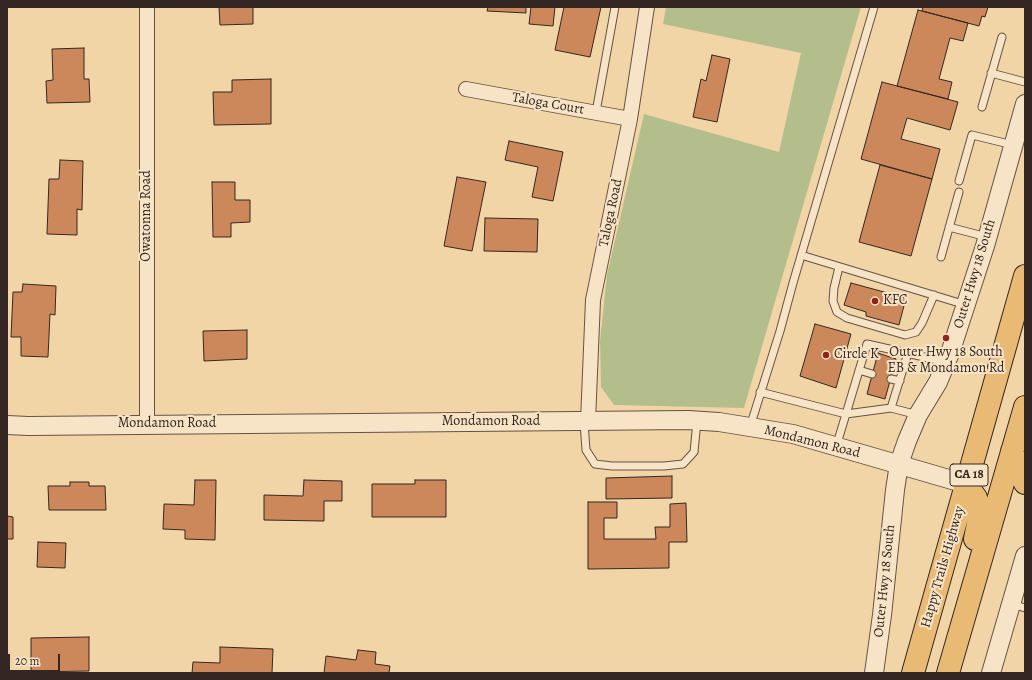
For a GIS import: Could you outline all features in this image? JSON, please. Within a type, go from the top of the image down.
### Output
[{"type":"main road","name":"Happy Trails Highway","points":[[913,673],[1025,276]]},
{"type":"main road","name":"CA 18","points":[[948,673],[1025,407]]},
{"type":"main road","points":[[1012,451],[1018,470],[1025,484]]},
{"type":"main road","points":[[948,673],[980,514],[976,498],[966,484]]},
{"type":"street","name":"Owatonna Road","points":[[147,7],[147,424]]},
{"type":"street","name":"Taloga Road","points":[[586,421],[593,300],[630,119],[647,7]]},
{"type":"street","name":"Taloga Court","points":[[466,89],[630,119]]},
{"type":"street","name":"Outer Hwy 18 South","points":[[874,673],[882,615],[893,504],[899,464],[918,415],[938,382],[966,305],[988,237],[1025,104]]},
{"type":"street","name":"Mondamon Road","points":[[7,425],[586,421],[719,422],[793,434],[966,484]]},
{"type":"street","points":[[991,673],[1018,606],[1025,556]]},
{"type":"lane","points":[[596,112],[615,7]]},
{"type":"lane","points":[[750,427],[780,331],[874,7]]},
{"type":"lane","points":[[982,107],[1002,37]]},
{"type":"lane","points":[[991,73],[1025,82]]},
{"type":"lane","points":[[959,181],[972,135],[1013,145]]},
{"type":"lane","points":[[941,257],[959,192]]},
{"type":"lane","points":[[949,227],[988,237]]},
{"type":"lane","points":[[801,255],[966,305]]},
{"type":"lane","points":[[839,267],[834,288],[833,301],[837,312],[847,318],[905,335],[916,332],[922,323],[934,295]]},
{"type":"lane","points":[[836,447],[867,344],[946,362]]},
{"type":"lane","points":[[891,408],[908,353]]},
{"type":"lane","points":[[859,370],[872,374]]},
{"type":"lane","points":[[891,378],[900,381]]},
{"type":"lane","points":[[760,392],[846,414],[891,408],[918,415]]},
{"type":"lane","points":[[586,421],[586,450],[595,464],[612,466],[664,466],[683,464],[694,452],[697,421]]},
{"type":"green space","points":[[666,7],[861,7],[744,408],[614,405],[601,387],[600,341],[607,275],[644,114],[779,152],[801,53],[663,24]]},
{"type":"building","points":[[219,7],[253,7],[253,24],[220,25]]},
{"type":"building","points":[[488,7],[526,7],[526,13],[487,11]]},
{"type":"building","points":[[531,7],[555,7],[553,26],[529,24]]},
{"type":"building","points":[[564,7],[601,7],[590,57],[555,50]]},
{"type":"building","points":[[923,7],[988,7],[985,17],[982,16],[979,26],[922,11]]},
{"type":"building","points":[[918,10],[968,23],[963,41],[950,38],[939,79],[952,82],[948,99],[897,86]]},
{"type":"building","points":[[84,48],[84,79],[89,79],[90,102],[47,103],[46,81],[53,80],[52,49]]},
{"type":"building","points":[[712,55],[730,59],[717,122],[693,117],[701,79],[706,81]]},
{"type":"building","points":[[271,79],[271,124],[214,125],[213,92],[232,92],[232,80]]},
{"type":"building","points":[[882,82],[958,102],[950,130],[907,118],[901,139],[940,149],[932,179],[861,159]]},
{"type":"building","points":[[509,141],[563,152],[553,201],[532,197],[538,167],[505,160]]},
{"type":"building","points":[[60,160],[83,161],[82,210],[77,209],[77,235],[47,234],[49,179],[59,179]]},
{"type":"building","points":[[880,165],[932,179],[911,256],[859,242]]},
{"type":"building","points":[[457,177],[486,182],[472,251],[444,246]]},
{"type":"building","points":[[212,182],[235,182],[235,200],[250,200],[250,222],[231,223],[231,237],[213,237]]},
{"type":"building","points":[[485,218],[538,219],[537,252],[484,251]]},
{"type":"building","name":"KFC","points":[[851,283],[906,298],[899,325],[866,316],[866,312],[844,305]]},
{"type":"building","points":[[23,284],[56,286],[55,315],[50,314],[48,357],[21,356],[21,337],[11,337],[13,292],[22,292]]},
{"type":"building","name":"Circle K","points":[[815,324],[851,334],[836,388],[800,376]]},
{"type":"building","points":[[247,330],[247,359],[204,361],[203,331]]},
{"type":"building","name":"Circle K","points":[[878,353],[896,359],[885,399],[867,394]]},
{"type":"building","points":[[672,476],[672,498],[606,499],[606,478]]},
{"type":"building","points":[[195,480],[216,480],[215,540],[185,539],[185,530],[163,529],[164,504],[194,505]]},
{"type":"building","points":[[304,480],[342,481],[342,501],[324,501],[324,521],[264,520],[264,495],[303,496]]},
{"type":"building","points":[[415,480],[446,480],[446,517],[372,517],[372,484],[415,484]]},
{"type":"building","points":[[70,482],[89,482],[89,486],[105,486],[106,510],[49,510],[48,486],[70,486]]},
{"type":"building","points":[[588,502],[617,502],[617,518],[604,518],[604,539],[656,539],[655,527],[670,527],[670,504],[686,503],[687,542],[669,542],[669,568],[588,569]]},
{"type":"building","points":[[7,516],[13,517],[13,539],[7,539]]},
{"type":"building","points":[[38,542],[66,543],[65,568],[37,567]]},
{"type":"building","points":[[89,637],[89,671],[31,672],[31,638]]},
{"type":"building","points":[[220,647],[273,649],[272,673],[192,673],[193,662],[220,663]]},
{"type":"building","points":[[358,650],[376,652],[375,664],[390,666],[389,673],[324,673],[326,656],[356,660]]},
{"type":"place","name":"KFC","points":[[875,301]]},
{"type":"place","name":"Outer Hwy 18 South EB & Mondamon Rd","points":[[946,338]]},
{"type":"place","name":"Circle K","points":[[826,355]]}]
